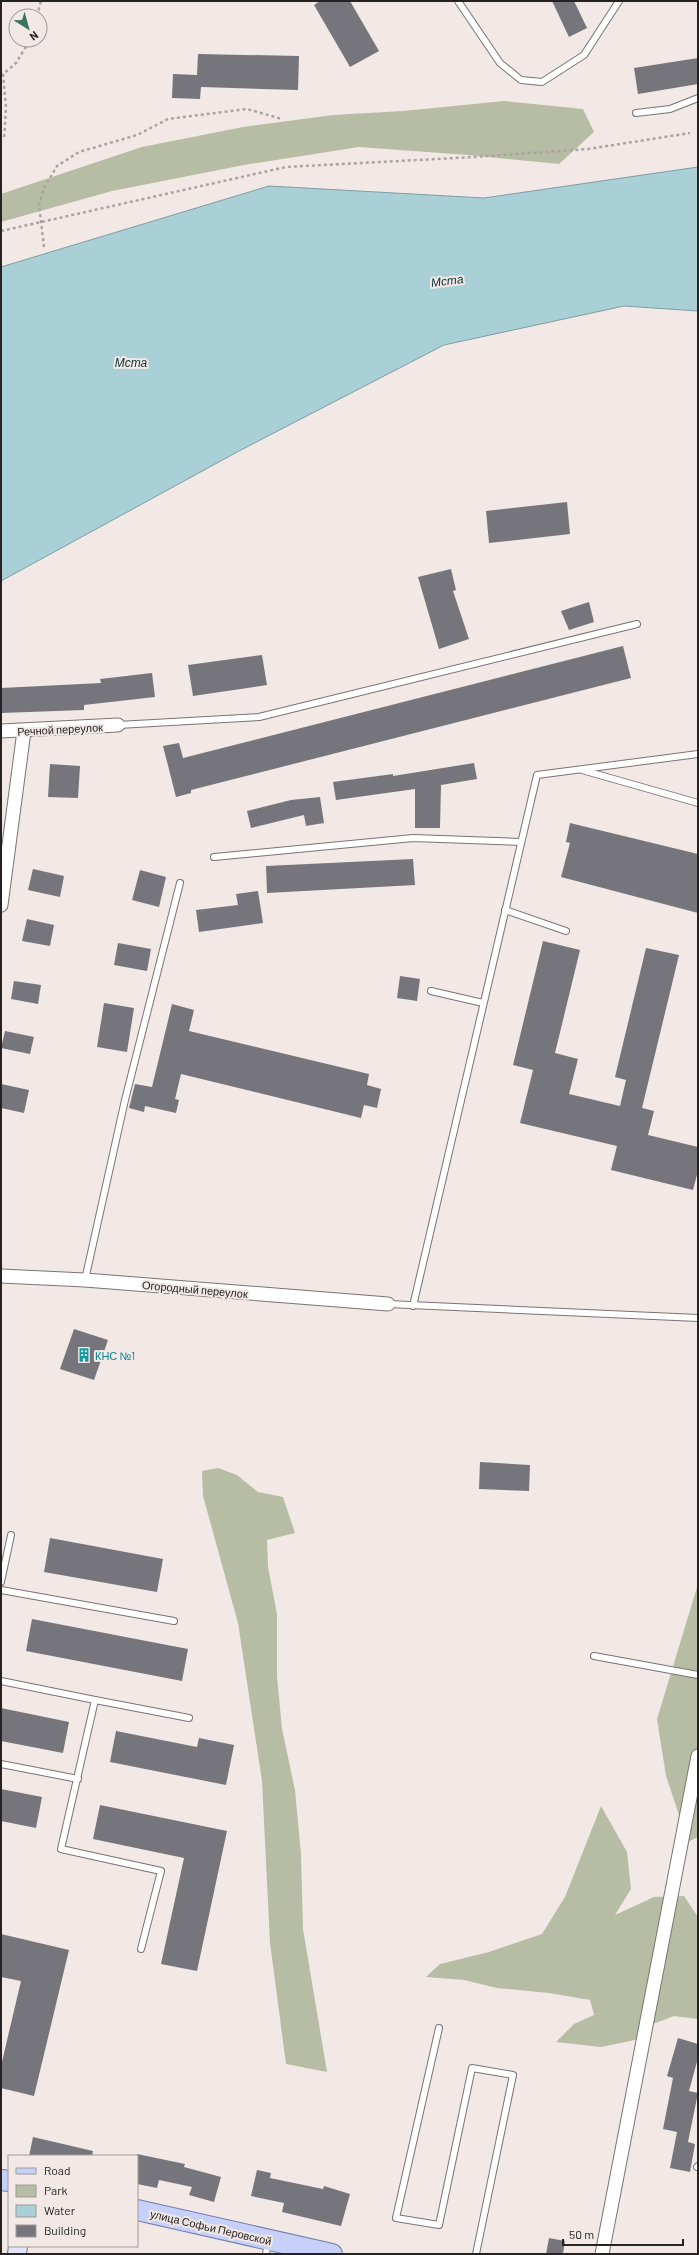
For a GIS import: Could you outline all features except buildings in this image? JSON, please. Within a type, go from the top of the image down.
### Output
[{"type":"main road","name":"улица Софьи Перовской","points":[[138,2210],[267,2247],[332,2254]]},
{"type":"street","name":"Речной переулок","points":[[1,731],[118,725]]},
{"type":"street","points":[[1,905],[24,731]]},
{"type":"street","name":"Огородный переулок","points":[[1,1276],[85,1280],[388,1304]]},
{"type":"street","points":[[602,2254],[698,1756]]},
{"type":"lane","points":[[458,1],[500,63],[521,80],[542,82],[584,55],[619,1]]},
{"type":"lane","points":[[636,113],[670,109],[698,98]]},
{"type":"lane","points":[[118,725],[259,717],[637,624]]},
{"type":"lane","points":[[413,1306],[537,775],[698,754]]},
{"type":"lane","points":[[579,769],[698,803]]},
{"type":"lane","points":[[214,857],[413,838],[521,842]]},
{"type":"lane","points":[[85,1280],[125,1100],[180,883]]},
{"type":"lane","points":[[505,910],[566,931]]},
{"type":"lane","points":[[431,991],[483,1003]]},
{"type":"lane","points":[[388,1304],[698,1318]]},
{"type":"lane","points":[[1,1582],[11,1535]]},
{"type":"lane","points":[[1,1590],[174,1621]]},
{"type":"lane","points":[[594,1656],[698,1675]]},
{"type":"lane","points":[[1,1681],[189,1718]]},
{"type":"lane","points":[[95,1700],[61,1849],[161,1871],[141,1949]]},
{"type":"lane","points":[[1,1764],[78,1779]]},
{"type":"lane","points":[[439,2028],[396,2218],[439,2225],[472,2068],[512,2076],[476,2254]]},
{"type":"path","points":[[4,140],[6,107],[2,75],[16,63],[25,48]]},
{"type":"path","points":[[44,247],[39,205],[44,188],[57,166],[79,152],[137,135],[168,118],[247,109],[282,119]]},
{"type":"path","points":[[1,231],[286,167],[474,157],[588,149],[690,133]]},
{"type":"green space","points":[[504,101],[583,109],[594,132],[559,164],[468,155],[359,147],[244,165],[112,191],[1,222],[1,194],[142,147],[243,127],[333,115],[403,111]]},
{"type":"green space","points":[[218,1468],[237,1475],[258,1492],[283,1497],[295,1533],[267,1540],[268,1567],[277,1614],[277,1676],[282,1729],[295,1790],[301,1854],[303,1929],[327,2072],[286,2064],[270,1943],[262,1781],[238,1623],[203,1496],[202,1471]]},
{"type":"green space","points":[[698,1584],[698,1837],[688,1842],[666,1776],[657,1719]]},
{"type":"green space","points":[[601,1806],[627,1852],[631,1889],[615,1915],[654,1897],[684,1896],[698,1917],[698,2019],[674,2016],[653,2024],[635,2040],[601,2047],[556,2042],[574,2024],[594,2015],[590,2000],[549,1993],[497,1988],[464,1980],[426,1977],[440,1964],[489,1952],[542,1934],[565,1897]]},
{"type":"water","name":"Мста","points":[[698,167],[698,311],[624,306],[444,345],[239,451],[1,581],[1,267],[269,186],[484,198]]},
{"type":"place","name":"КНС №1","points":[[84,1355]]}]
